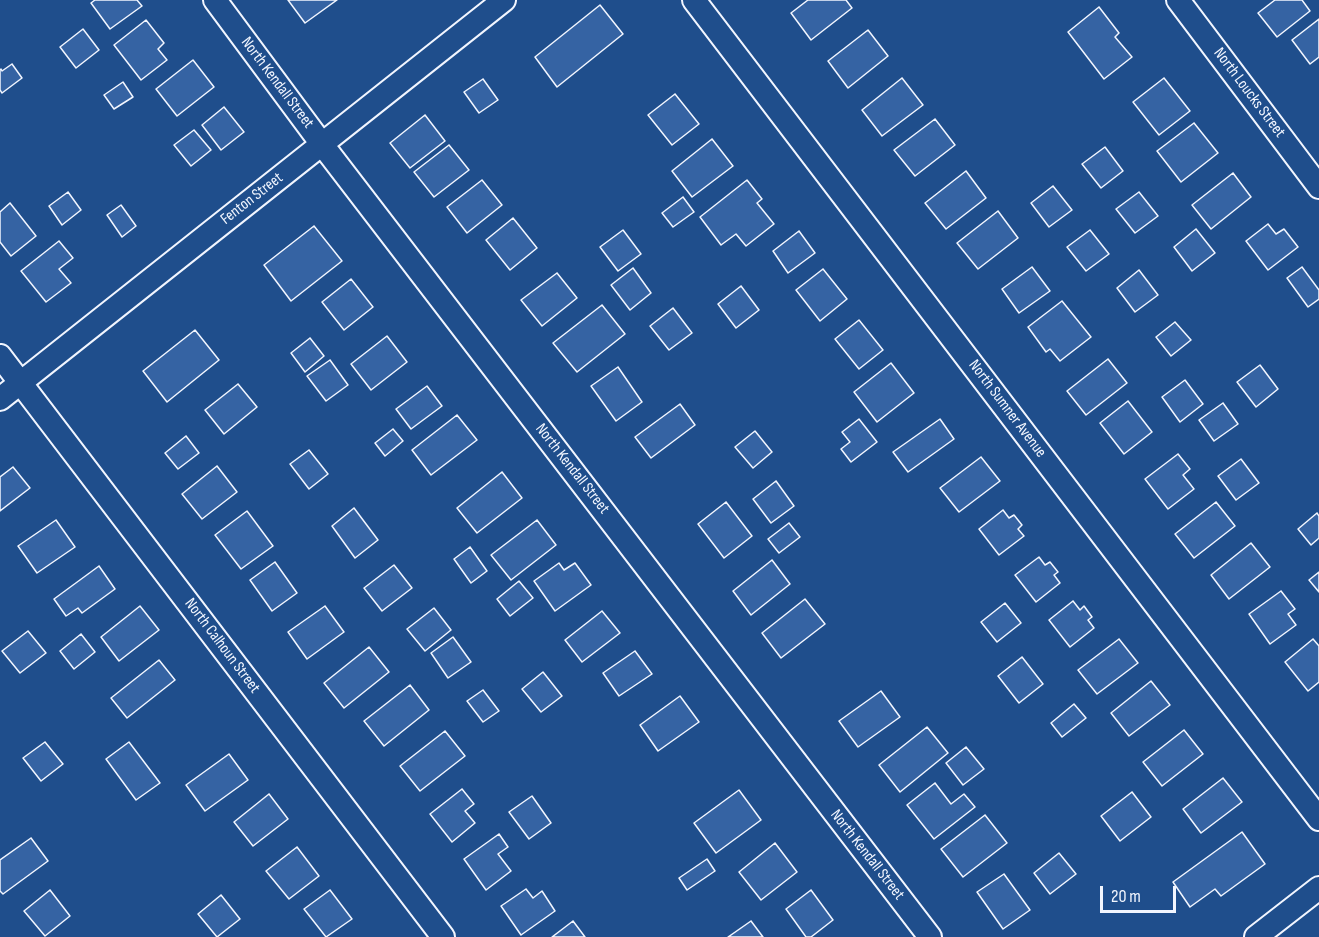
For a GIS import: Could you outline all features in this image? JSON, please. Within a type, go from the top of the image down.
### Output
[{"type":"street","name":"North Kendall Street","points":[[215,0],[321,144],[930,937]]},
{"type":"street","name":"Fenton Street","points":[[0,399],[504,0]]},
{"type":"street","name":"North Sumner Avenue","points":[[694,0],[1319,819]]},
{"type":"street","name":"North Loucks Street","points":[[1178,0],[1319,187]]},
{"type":"street","name":"North Calhoun Street","points":[[0,356],[444,937]]},
{"type":"street","points":[[1256,937],[1319,888]]},
{"type":"building","points":[[95,0],[137,0],[142,6],[110,29],[91,3]]},
{"type":"building","points":[[288,0],[337,0],[305,23]]},
{"type":"building","points":[[808,0],[846,0],[852,8],[811,40],[791,13]]},
{"type":"building","points":[[1275,0],[1302,0],[1310,11],[1277,37],[1258,13]]},
{"type":"building","points":[[600,5],[623,34],[557,87],[535,57]]},
{"type":"building","points":[[1099,7],[1119,33],[1115,37],[1132,57],[1104,79],[1068,32]]},
{"type":"building","points":[[1319,19],[1319,57],[1310,64],[1292,40]]},
{"type":"building","points":[[146,20],[164,43],[158,49],[167,60],[141,80],[114,45]]},
{"type":"building","points":[[83,29],[99,50],[76,68],[60,47]]},
{"type":"building","points":[[868,30],[888,56],[848,88],[828,61]]},
{"type":"building","points":[[193,60],[214,87],[177,116],[156,89]]},
{"type":"building","points":[[12,64],[22,78],[2,93],[0,70]]},
{"type":"building","points":[[902,78],[923,105],[882,136],[862,110]]},
{"type":"building","points":[[1164,78],[1190,111],[1159,135],[1133,102]]},
{"type":"building","points":[[483,79],[498,100],[479,113],[464,92]]},
{"type":"building","points":[[123,82],[133,97],[114,109],[104,95]]},
{"type":"building","points":[[675,94],[699,124],[672,145],[648,115]]},
{"type":"building","points":[[224,107],[244,132],[221,150],[202,125]]},
{"type":"building","points":[[425,115],[445,141],[410,168],[390,143]]},
{"type":"building","points":[[935,119],[955,145],[915,176],[894,150]]},
{"type":"building","points":[[1194,123],[1218,153],[1181,182],[1157,151]]},
{"type":"building","points":[[194,130],[211,150],[191,166],[174,145]]},
{"type":"building","points":[[712,139],[733,166],[692,197],[672,171]]},
{"type":"building","points":[[449,145],[469,170],[434,197],[414,172]]},
{"type":"building","points":[[1105,147],[1123,171],[1101,188],[1082,164]]},
{"type":"building","points":[[966,171],[986,198],[946,229],[925,203]]},
{"type":"building","points":[[1233,173],[1251,197],[1211,229],[1192,205]]},
{"type":"building","points":[[482,180],[502,205],[467,233],[447,207]]},
{"type":"building","points":[[747,180],[762,199],[757,203],[774,224],[746,246],[736,234],[721,245],[700,217]]},
{"type":"building","points":[[1053,186],[1072,210],[1049,227],[1031,203]]},
{"type":"building","points":[[68,192],[81,210],[62,225],[49,206]]},
{"type":"building","points":[[1139,192],[1158,216],[1135,233],[1116,209]]},
{"type":"building","points":[[683,197],[694,212],[673,227],[662,213]]},
{"type":"building","points":[[10,203],[36,236],[11,256],[0,242],[0,212]]},
{"type":"building","points":[[121,205],[136,226],[122,237],[107,215]]},
{"type":"building","points":[[998,211],[1018,238],[978,269],[957,243]]},
{"type":"building","points":[[513,218],[537,248],[510,270],[486,240]]},
{"type":"building","points":[[1268,224],[1276,234],[1284,229],[1298,247],[1268,270],[1246,241]]},
{"type":"building","points":[[314,226],[342,261],[291,301],[264,265]]},
{"type":"building","points":[[1196,229],[1215,253],[1192,271],[1174,247]]},
{"type":"building","points":[[623,230],[641,254],[618,271],[600,247]]},
{"type":"building","points":[[1090,230],[1109,254],[1086,271],[1067,247]]},
{"type":"building","points":[[799,231],[815,253],[788,273],[773,251]]},
{"type":"building","points":[[59,241],[73,258],[59,269],[71,283],[46,302],[21,271]]},
{"type":"building","points":[[1032,267],[1050,291],[1019,313],[1002,289]]},
{"type":"building","points":[[1302,267],[1319,290],[1319,299],[1308,307],[1287,278]]},
{"type":"building","points":[[633,268],[651,293],[630,310],[611,285]]},
{"type":"building","points":[[823,269],[847,299],[820,321],[796,290]]},
{"type":"building","points":[[1139,270],[1158,295],[1135,312],[1117,288]]},
{"type":"building","points":[[557,273],[577,298],[542,326],[521,300]]},
{"type":"building","points":[[351,279],[373,307],[344,330],[322,302]]},
{"type":"building","points":[[741,286],[759,310],[736,328],[718,304]]},
{"type":"building","points":[[1062,301],[1091,337],[1060,361],[1050,349],[1046,352],[1028,327]]},
{"type":"building","points":[[602,305],[625,334],[577,372],[553,343]]},
{"type":"building","points":[[673,308],[692,333],[669,350],[650,326]]},
{"type":"building","points":[[859,320],[883,350],[859,369],[835,339]]},
{"type":"building","points":[[1175,322],[1191,340],[1171,356],[1156,337]]},
{"type":"building","points":[[195,330],[219,360],[167,402],[143,371]]},
{"type":"building","points":[[387,336],[407,362],[371,390],[351,364]]},
{"type":"building","points":[[310,338],[324,356],[305,372],[291,353]]},
{"type":"building","points":[[1108,359],[1127,383],[1086,415],[1067,391]]},
{"type":"building","points":[[330,360],[348,385],[326,401],[307,376]]},
{"type":"building","points":[[891,363],[914,393],[877,422],[854,392]]},
{"type":"building","points":[[1260,365],[1278,389],[1256,407],[1237,382]]},
{"type":"building","points":[[618,367],[642,402],[616,421],[591,386]]},
{"type":"building","points":[[1185,380],[1203,404],[1180,422],[1162,397]]},
{"type":"building","points":[[238,384],[257,407],[224,434],[205,410]]},
{"type":"building","points":[[427,386],[442,406],[411,429],[396,409]]},
{"type":"building","points":[[1128,401],[1152,432],[1124,454],[1100,423]]},
{"type":"building","points":[[1223,403],[1238,424],[1214,441],[1199,420]]},
{"type":"building","points":[[680,404],[695,425],[651,458],[635,437]]},
{"type":"building","points":[[457,415],[477,440],[431,475],[412,450]]},
{"type":"building","points":[[859,419],[877,442],[851,462],[841,449],[850,442],[842,432]]},
{"type":"building","points":[[940,419],[954,439],[908,472],[893,452]]},
{"type":"building","points":[[393,429],[403,441],[385,456],[375,443]]},
{"type":"building","points":[[755,431],[772,452],[753,468],[735,447]]},
{"type":"building","points":[[186,436],[199,453],[178,469],[165,453]]},
{"type":"building","points":[[309,450],[328,474],[309,489],[290,464]]},
{"type":"building","points":[[1178,454],[1190,469],[1183,475],[1194,489],[1168,509],[1145,479]]},
{"type":"building","points":[[981,457],[1000,481],[959,512],[940,488]]},
{"type":"building","points":[[1241,459],[1259,483],[1236,500],[1218,476]]},
{"type":"building","points":[[217,466],[237,492],[202,519],[182,494]]},
{"type":"building","points":[[13,467],[30,488],[0,511],[0,477]]},
{"type":"building","points":[[502,472],[522,498],[477,533],[457,508]]},
{"type":"building","points":[[776,481],[794,506],[771,523],[753,499]]},
{"type":"building","points":[[726,502],[752,536],[724,558],[698,524]]},
{"type":"building","points":[[1216,502],[1235,526],[1194,558],[1175,534]]},
{"type":"building","points":[[354,508],[378,540],[355,558],[332,526]]},
{"type":"building","points":[[1003,510],[1009,518],[1014,515],[1022,525],[1018,529],[1024,536],[999,555],[979,529]]},
{"type":"building","points":[[247,511],[273,546],[241,569],[215,535]]},
{"type":"building","points":[[1317,513],[1319,538],[1311,545],[1298,529]]},
{"type":"building","points":[[56,520],[75,547],[37,573],[18,546]]},
{"type":"building","points":[[537,520],[556,545],[511,580],[491,555]]},
{"type":"building","points":[[789,523],[800,537],[779,553],[768,539]]},
{"type":"building","points":[[1251,543],[1270,567],[1229,599],[1211,575]]},
{"type":"building","points":[[470,547],[487,571],[471,583],[454,559]]},
{"type":"building","points":[[1039,557],[1045,565],[1050,562],[1058,572],[1054,575],[1060,583],[1036,602],[1015,575]]},
{"type":"building","points":[[772,560],[790,584],[751,615],[733,591]]},
{"type":"building","points":[[275,562],[297,593],[272,611],[250,580]]},
{"type":"building","points":[[559,563],[564,570],[575,563],[591,585],[555,611],[534,581]]},
{"type":"building","points":[[394,565],[412,588],[382,611],[364,588]]},
{"type":"building","points":[[99,566],[115,589],[82,613],[78,608],[66,616],[54,599]]},
{"type":"building","points":[[1319,572],[1319,592],[1309,580]]},
{"type":"building","points":[[519,581],[533,598],[510,616],[497,599]]},
{"type":"building","points":[[1281,591],[1295,609],[1288,614],[1296,625],[1270,644],[1249,614]]},
{"type":"building","points":[[805,599],[825,624],[781,658],[762,633]]},
{"type":"building","points":[[1073,601],[1080,610],[1084,606],[1092,617],[1088,620],[1094,628],[1070,647],[1049,620]]},
{"type":"building","points":[[1005,603],[1021,623],[997,642],[981,622]]},
{"type":"building","points":[[140,606],[159,630],[119,661],[101,637]]},
{"type":"building","points":[[325,606],[344,632],[307,659],[288,632]]},
{"type":"building","points":[[434,608],[451,630],[425,651],[407,629]]},
{"type":"building","points":[[602,611],[620,633],[582,662],[565,640]]},
{"type":"building","points":[[28,631],[46,653],[20,673],[2,651]]},
{"type":"building","points":[[81,634],[95,652],[74,669],[60,651]]},
{"type":"building","points":[[453,637],[471,662],[448,678],[431,653]]},
{"type":"building","points":[[1119,639],[1138,663],[1097,694],[1078,670]]},
{"type":"building","points":[[1313,639],[1319,646],[1319,682],[1308,691],[1285,662]]},
{"type":"building","points":[[369,647],[389,672],[344,708],[324,683]]},
{"type":"building","points":[[635,651],[652,674],[619,696],[603,673]]},
{"type":"building","points":[[1022,657],[1043,684],[1019,703],[998,676]]},
{"type":"building","points":[[159,660],[175,680],[127,718],[111,698]]},
{"type":"building","points":[[543,672],[562,696],[541,712],[522,689]]},
{"type":"building","points":[[1151,681],[1170,705],[1129,736],[1111,713]]},
{"type":"building","points":[[410,685],[429,710],[384,746],[364,721]]},
{"type":"building","points":[[483,690],[499,711],[483,722],[467,701]]},
{"type":"building","points":[[881,691],[900,717],[858,747],[839,721]]},
{"type":"building","points":[[680,696],[699,722],[658,751],[640,725]]},
{"type":"building","points":[[1074,704],[1086,718],[1062,737],[1051,723]]},
{"type":"building","points":[[927,727],[948,753],[900,792],[879,765]]},
{"type":"building","points":[[1184,730],[1203,754],[1162,786],[1143,762]]},
{"type":"building","points":[[445,731],[465,756],[420,791],[400,766]]},
{"type":"building","points":[[45,742],[63,764],[41,781],[23,758]]},
{"type":"building","points":[[129,742],[160,783],[136,800],[106,759]]},
{"type":"building","points":[[966,747],[984,769],[963,785],[946,763]]},
{"type":"building","points":[[229,754],[248,780],[205,811],[186,785]]},
{"type":"building","points":[[1223,778],[1242,802],[1201,833],[1183,809]]},
{"type":"building","points":[[935,783],[951,804],[964,794],[975,807],[934,839],[907,805]]},
{"type":"building","points":[[462,789],[474,804],[465,811],[475,823],[452,842],[430,814]]},
{"type":"building","points":[[739,790],[761,820],[716,853],[694,823]]},
{"type":"building","points":[[1132,792],[1151,817],[1120,841],[1101,816]]},
{"type":"building","points":[[269,794],[288,819],[253,846],[234,822]]},
{"type":"building","points":[[532,796],[551,823],[529,839],[509,812]]},
{"type":"building","points":[[985,815],[1007,843],[963,877],[941,849]]},
{"type":"building","points":[[1242,832],[1265,864],[1221,896],[1215,889],[1190,907],[1173,882]]},
{"type":"building","points":[[499,834],[508,847],[498,854],[511,871],[486,890],[464,859]]},
{"type":"building","points":[[31,838],[48,861],[3,894],[0,891],[0,860]]},
{"type":"building","points":[[775,843],[797,872],[761,900],[739,872]]},
{"type":"building","points":[[297,847],[319,876],[289,899],[266,871]]},
{"type":"building","points":[[1059,853],[1076,874],[1050,894],[1034,873]]},
{"type":"building","points":[[707,859],[715,871],[687,890],[679,878]]},
{"type":"building","points":[[1004,874],[1030,910],[1003,929],[977,892]]},
{"type":"building","points":[[526,889],[533,898],[542,891],[555,911],[521,935],[501,906]]},
{"type":"building","points":[[50,890],[70,916],[45,936],[24,911]]},
{"type":"building","points":[[330,890],[352,919],[326,937],[304,909]]},
{"type":"building","points":[[811,890],[833,920],[811,937],[806,937],[786,909]]},
{"type":"building","points":[[221,895],[240,919],[217,937],[198,914]]},
{"type":"building","points":[[573,921],[585,937],[552,937]]},
{"type":"building","points":[[751,921],[763,937],[728,937]]}]
